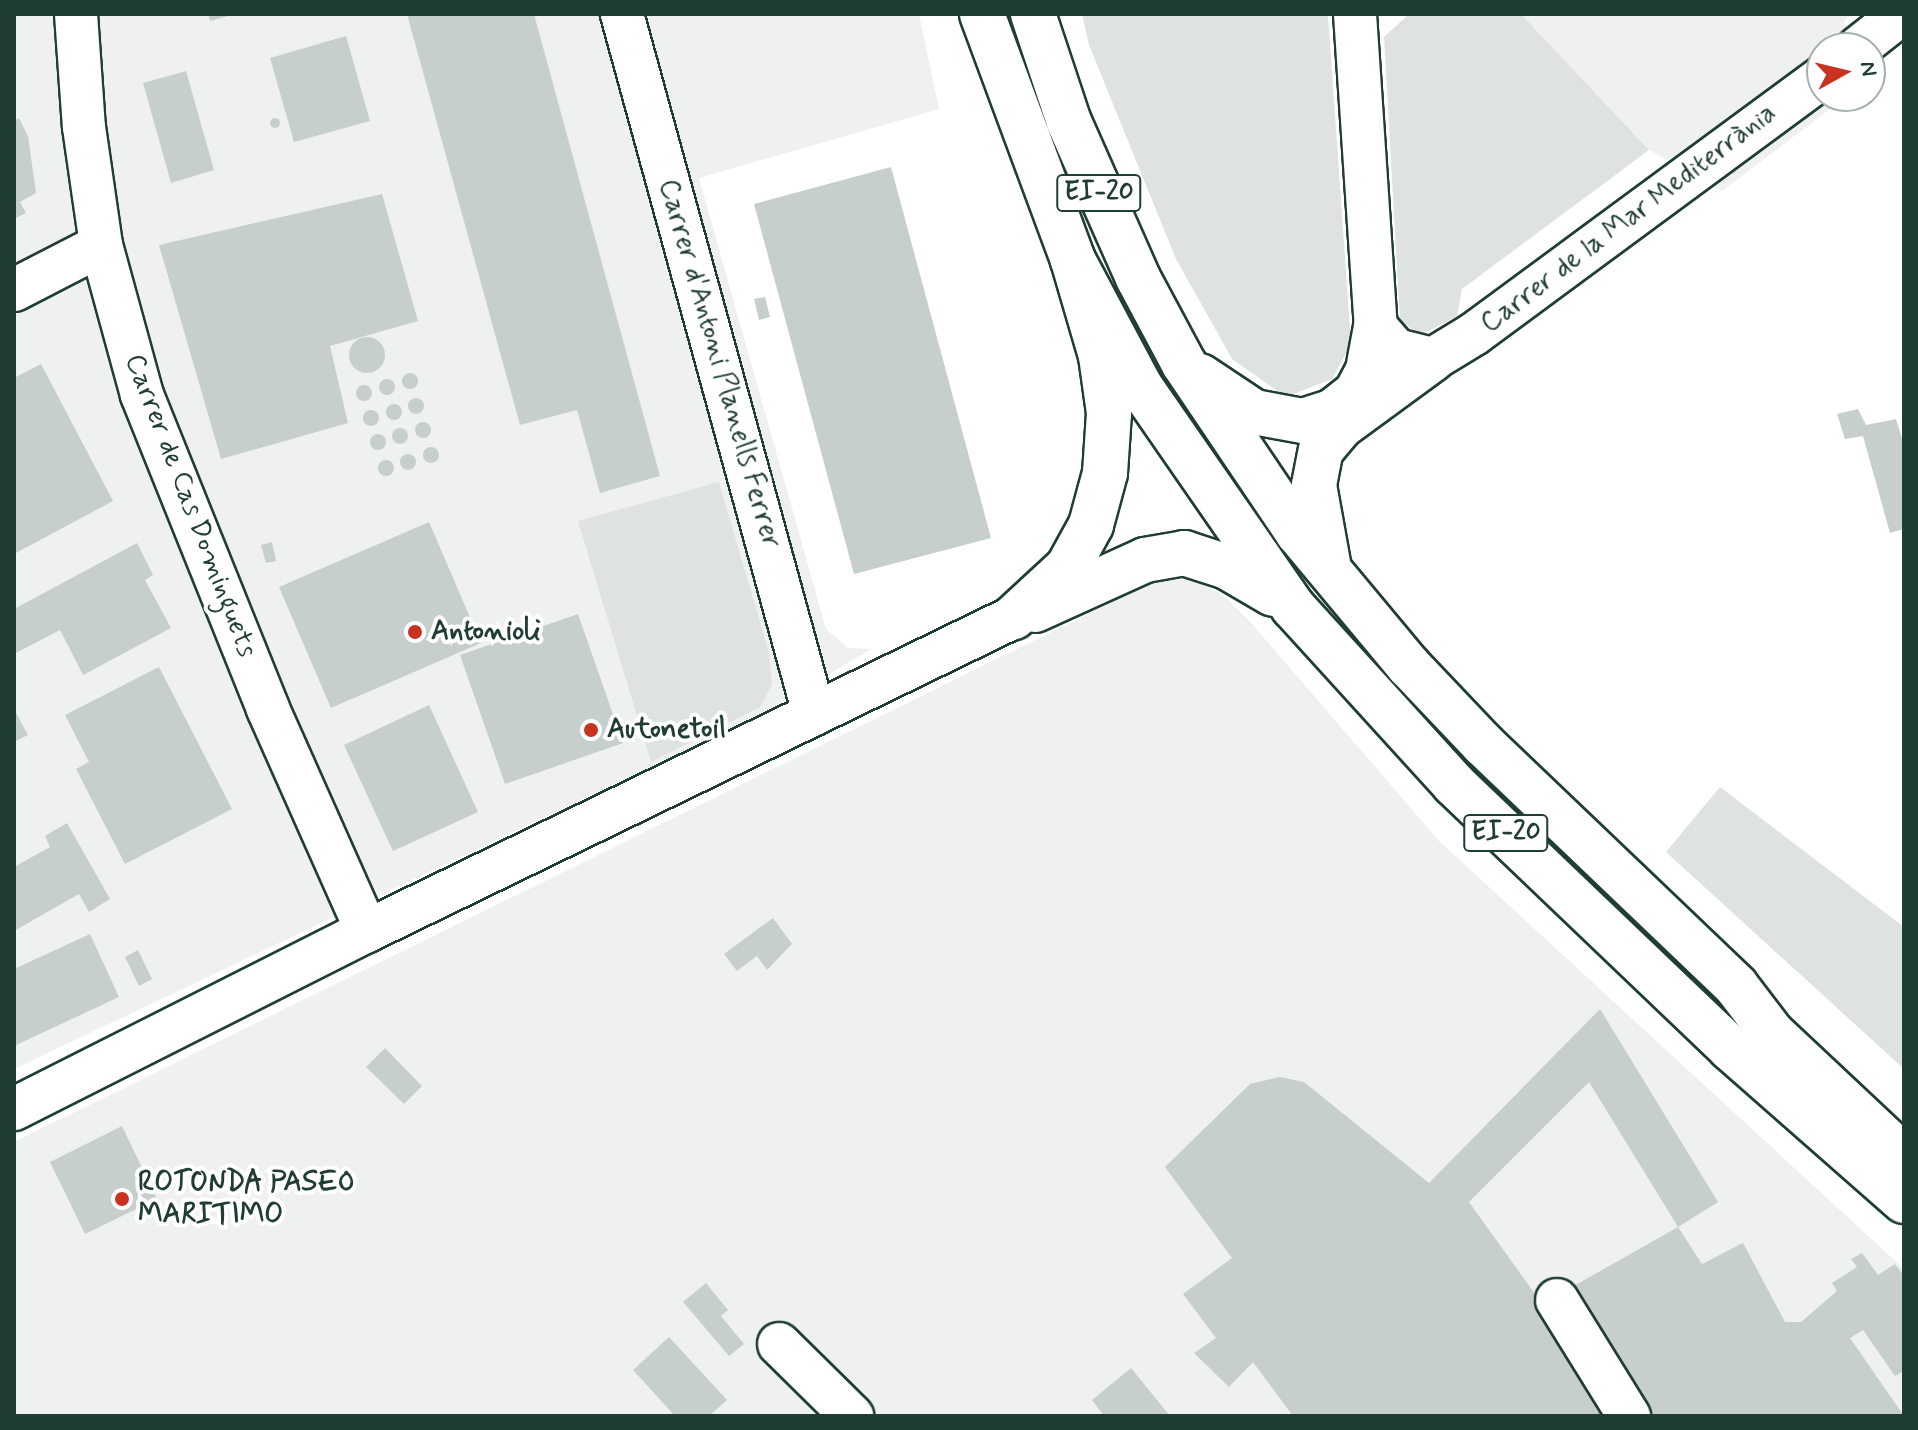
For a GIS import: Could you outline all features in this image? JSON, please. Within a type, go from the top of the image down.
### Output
[{"type":"highway","name":"EI-20","points":[[982,14],[1073,260],[1140,386],[1293,607],[1454,784],[1730,1048],[1904,1201]]},
{"type":"highway","name":"EI-20","points":[[1033,14],[1099,194],[1184,364],[1332,577],[1483,744],[1736,986],[1772,1033],[1904,1157]]},
{"type":"highway","points":[[1014,617],[1068,567],[1091,525],[1105,473],[1109,413],[1101,356],[1073,260]]},
{"type":"highway","points":[[1184,364],[1254,412],[1303,421],[1333,411],[1356,393],[1368,370],[1376,327]]},
{"type":"highway","points":[[1332,577],[1314,485],[1321,450],[1340,427],[1433,359]]},
{"type":"highway","points":[[1014,617],[1145,560],[1184,553],[1227,567],[1293,607]]},
{"type":"highway","points":[[1736,986],[1782,1018],[1904,1127]]},
{"type":"highway","points":[[1730,1048],[1840,1173],[1904,1235]]},
{"type":"street","name":"Carrer de Cas Dominguets","points":[[76,14],[84,127],[101,245],[142,395],[179,494],[367,931]]},
{"type":"street","name":"Carrer d'Antoni Planells Ferrer","points":[[622,14],[814,714]]},
{"type":"street","points":[[1355,14],[1376,327],[1396,350],[1433,359]]},
{"type":"street","name":"Carrer de la Mar Mediterrània","points":[[1433,359],[1474,334],[1806,89]]},
{"type":"street","points":[[14,290],[101,245]]},
{"type":"street","points":[[31,1101],[367,931],[1014,617]]},
{"type":"street","points":[[1557,1300],[1629,1416]]},
{"type":"street","points":[[779,1344],[852,1416]]},
{"type":"shaded area","points":[[14,14],[919,14],[939,109],[699,178],[826,629],[848,648],[871,649],[764,713],[14,1069]]},
{"type":"shaded area","points":[[1082,14],[1328,14],[1351,344],[1332,379],[1286,397],[1232,359],[1176,259],[1089,45]]},
{"type":"shaded area","points":[[1409,14],[1521,14],[1649,150],[1462,289],[1457,316],[1421,335],[1400,321],[1384,37]]},
{"type":"shaded area","points":[[1521,14],[1851,14],[1843,22],[1852,32],[1806,32],[1806,112],[1826,112],[1722,191],[1649,150]]},
{"type":"shaded area","points":[[719,482],[769,653],[772,684],[760,707],[651,762],[578,521]]},
{"type":"shaded area","points":[[1191,579],[1222,594],[1253,625],[1439,841],[1904,1269],[1904,1416],[14,1416],[14,1142],[1131,593],[1161,580]]},
{"type":"shaded area","points":[[1720,787],[1904,927],[1904,1069],[1666,852]]},
{"type":"building","points":[[208,14],[232,14],[232,15],[210,21]]},
{"type":"building","points":[[407,14],[534,14],[660,476],[600,493],[577,410],[520,425]]},
{"type":"building","points":[[346,36],[370,121],[294,142],[270,58]]},
{"type":"building","points":[[186,71],[214,170],[171,183],[143,83]]},
{"type":"building","points":[[19,118],[28,136],[36,193],[20,202],[26,213],[14,219],[14,121]]},
{"type":"building","points":[[275,118],[280,123],[275,128],[270,123]]},
{"type":"building","points":[[891,167],[991,538],[854,574],[754,204]]},
{"type":"building","points":[[382,194],[418,321],[330,346],[348,423],[221,459],[159,245]]},
{"type":"building","points":[[765,297],[770,317],[759,320],[754,299]]},
{"type":"building","points":[[367,337],[380,342],[385,355],[380,368],[367,373],[354,368],[349,355],[354,342]]},
{"type":"building","points":[[41,364],[113,501],[14,554],[14,378]]},
{"type":"building","points":[[410,373],[418,381],[410,389],[402,381]]},
{"type":"building","points":[[387,379],[393,381],[393,393],[387,395],[381,393],[379,387],[381,381]]},
{"type":"building","points":[[364,385],[370,387],[370,399],[364,401],[358,399],[356,393],[358,387]]},
{"type":"building","points":[[416,398],[422,400],[422,412],[416,414],[410,412],[408,406],[410,400]]},
{"type":"building","points":[[394,404],[402,412],[394,420],[386,412]]},
{"type":"building","points":[[1858,409],[1866,425],[1896,419],[1904,445],[1904,529],[1890,533],[1863,436],[1845,439],[1837,414]]},
{"type":"building","points":[[371,410],[379,418],[371,426],[363,418]]},
{"type":"building","points":[[423,422],[431,430],[423,438],[415,430]]},
{"type":"building","points":[[400,428],[406,430],[406,442],[400,444],[394,442],[392,436],[394,430]]},
{"type":"building","points":[[378,434],[384,436],[384,448],[378,450],[372,448],[370,442],[372,436]]},
{"type":"building","points":[[431,447],[437,449],[437,461],[431,463],[425,461],[423,455],[425,449]]},
{"type":"building","points":[[408,454],[414,456],[414,468],[408,470],[402,468],[400,462],[402,456]]},
{"type":"building","points":[[386,460],[392,462],[392,474],[386,476],[380,474],[378,468],[380,462]]},
{"type":"building","points":[[429,522],[481,643],[331,708],[279,587]]},
{"type":"building","points":[[272,542],[276,561],[266,563],[261,545]]},
{"type":"building","points":[[137,543],[153,575],[145,580],[171,628],[83,675],[60,630],[14,654],[14,609]]},
{"type":"building","points":[[578,614],[623,743],[505,784],[460,655]]},
{"type":"building","points":[[159,667],[232,809],[125,864],[76,769],[89,762],[65,715]]},
{"type":"building","points":[[429,705],[478,812],[393,851],[344,745]]},
{"type":"building","points":[[14,709],[28,735],[14,742]]},
{"type":"building","points":[[67,823],[110,899],[89,912],[79,894],[14,931],[14,867],[50,847],[45,836]]},
{"type":"building","points":[[773,918],[792,944],[767,970],[757,956],[737,971],[724,954]]},
{"type":"building","points":[[90,934],[119,997],[14,1046],[14,969]]},
{"type":"building","points":[[138,950],[152,979],[139,986],[125,957]]},
{"type":"building","points":[[1600,1009],[1718,1202],[1678,1227],[1589,1082],[1469,1202],[1545,1308],[1607,1416],[1293,1416],[1253,1362],[1229,1387],[1194,1353],[1216,1338],[1183,1294],[1232,1258],[1165,1167],[1250,1084],[1280,1077],[1304,1082],[1429,1183]]},
{"type":"building","points":[[385,1048],[422,1086],[404,1104],[366,1067]]},
{"type":"building","points":[[122,1126],[157,1199],[85,1234],[50,1162]]},
{"type":"building","points":[[1678,1227],[1702,1264],[1743,1243],[1785,1322],[1801,1322],[1837,1291],[1832,1283],[1857,1267],[1851,1259],[1862,1253],[1878,1275],[1895,1264],[1904,1276],[1904,1371],[1895,1376],[1863,1330],[1850,1338],[1904,1416],[1648,1416],[1572,1287]]},
{"type":"building","points":[[706,1283],[728,1310],[721,1316],[744,1344],[729,1356],[683,1302]]},
{"type":"building","points":[[669,1337],[727,1400],[709,1416],[675,1416],[633,1370]]},
{"type":"building","points":[[1131,1368],[1170,1416],[1104,1416],[1092,1400]]},
{"type":"place","name":"Antonioli","points":[[415,632]]},
{"type":"place","name":"Autonetoil","points":[[591,730]]},
{"type":"place","name":"ROTONDA PASEO MARITIMO","points":[[122,1199]]}]
